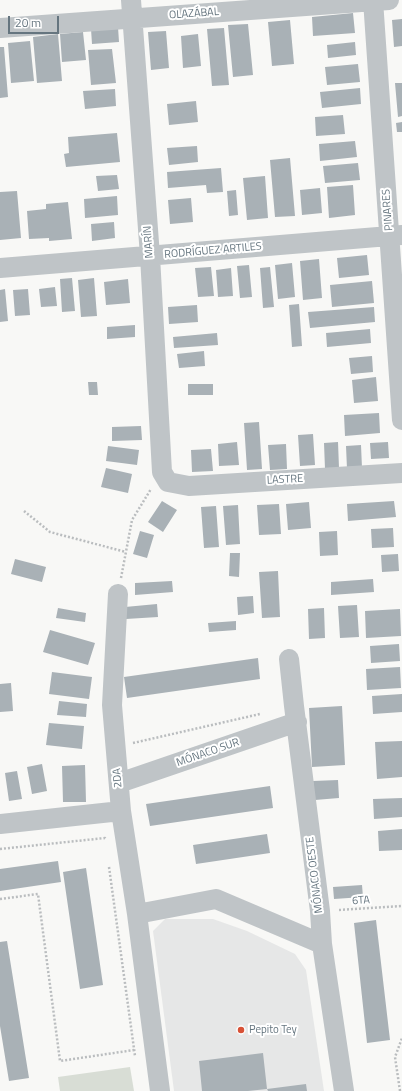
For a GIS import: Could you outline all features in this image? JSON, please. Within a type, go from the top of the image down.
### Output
[{"type":"street","name":"OLAZÁBAL","points":[[0,28],[132,9],[378,0]]},
{"type":"street","name":"PINARES","points":[[378,0],[396,235],[402,420]]},
{"type":"street","name":"MARÍN","points":[[132,9],[165,477]]},
{"type":"street","name":"RODRÍGUEZ ARTILES","points":[[0,268],[396,235]]},
{"type":"street","name":"LASTRE","points":[[165,477],[188,486],[402,473]]},
{"type":"street","name":"2DA","points":[[118,594],[112,705],[118,783],[160,1091]]},
{"type":"street","name":"MÓNACO OESTE","points":[[289,659],[320,911],[322,944],[344,1091]]},
{"type":"street","name":"MÓNACO SUR","points":[[118,783],[297,722]]},
{"type":"street","points":[[0,824],[121,811]]},
{"type":"street","points":[[137,914],[216,899],[322,944]]},
{"type":"path","points":[[118,594],[132,520],[165,477]]},
{"type":"path","points":[[24,511],[50,532],[126,552]]},
{"type":"path","points":[[115,747],[263,713]]},
{"type":"path","points":[[0,849],[105,838],[106,846]]},
{"type":"path","points":[[109,862],[135,1057]]},
{"type":"path","points":[[0,899],[38,894],[60,1061],[134,1050]]},
{"type":"path","name":"6TA","points":[[320,911],[402,906]]},
{"type":"path","points":[[400,1091],[395,1057],[402,1038]]},
{"type":"shaded area","name":"Pepito Tey","points":[[165,919],[213,919],[247,931],[295,954],[306,970],[324,1091],[174,1091],[153,931]]},
{"type":"shaded area","points":[[130,1067],[134,1091],[60,1091],[58,1077]]},
{"type":"building","points":[[353,13],[355,33],[313,36],[312,17]]},
{"type":"building","points":[[402,19],[402,46],[394,47],[392,20]]},
{"type":"building","points":[[290,20],[294,64],[272,66],[268,22]]},
{"type":"building","points":[[248,24],[253,75],[233,77],[228,25]]},
{"type":"building","points":[[118,27],[119,42],[92,44],[91,29]]},
{"type":"building","points":[[224,28],[229,85],[212,86],[207,29]]},
{"type":"building","points":[[166,31],[169,68],[151,70],[148,32]]},
{"type":"building","points":[[83,32],[86,60],[62,62],[60,34]]},
{"type":"building","points":[[58,34],[62,81],[37,83],[33,37]]},
{"type":"building","points":[[198,34],[201,66],[183,68],[181,36]]},
{"type":"building","points":[[30,41],[34,81],[11,83],[8,43]]},
{"type":"building","points":[[355,42],[356,55],[328,58],[327,45]]},
{"type":"building","points":[[0,47],[4,47],[8,97],[0,98]]},
{"type":"building","points":[[112,49],[116,83],[91,85],[88,50]]},
{"type":"building","points":[[358,64],[360,82],[327,85],[325,67]]},
{"type":"building","points":[[395,83],[402,83],[402,116],[398,117]]},
{"type":"building","points":[[360,88],[361,104],[322,108],[320,92]]},
{"type":"building","points":[[115,89],[116,106],[85,109],[83,91]]},
{"type":"building","points":[[196,101],[198,122],[169,125],[167,104]]},
{"type":"building","points":[[343,115],[345,134],[316,136],[315,117]]},
{"type":"building","points":[[402,122],[402,132],[397,132],[396,123]]},
{"type":"building","points":[[117,133],[120,162],[66,167],[64,154],[69,153],[68,137]]},
{"type":"building","points":[[355,141],[357,157],[320,161],[319,144]]},
{"type":"building","points":[[197,146],[198,162],[169,165],[167,148]]},
{"type":"building","points":[[290,158],[295,216],[275,217],[270,160]]},
{"type":"building","points":[[358,163],[360,180],[325,183],[323,166]]},
{"type":"building","points":[[221,168],[223,192],[207,193],[206,185],[168,188],[167,172]]},
{"type":"building","points":[[117,175],[119,189],[98,191],[96,176]]},
{"type":"building","points":[[265,176],[268,218],[247,220],[243,178]]},
{"type":"building","points":[[353,185],[355,215],[329,218],[327,187]]},
{"type":"building","points":[[320,188],[322,213],[302,215],[300,190]]},
{"type":"building","points":[[236,190],[238,215],[229,216],[227,191]]},
{"type":"building","points":[[17,191],[21,238],[0,240],[0,192]]},
{"type":"building","points":[[117,196],[118,215],[85,218],[84,199]]},
{"type":"building","points":[[191,198],[193,222],[170,224],[168,200]]},
{"type":"building","points":[[68,202],[72,239],[49,241],[49,238],[29,239],[27,211],[46,209],[46,204]]},
{"type":"building","points":[[114,222],[115,238],[92,241],[91,224]]},
{"type":"building","points":[[367,255],[369,275],[339,278],[337,258]]},
{"type":"building","points":[[319,259],[322,298],[303,300],[300,261]]},
{"type":"building","points":[[292,263],[295,297],[278,299],[275,265]]},
{"type":"building","points":[[249,265],[252,297],[240,298],[237,266]]},
{"type":"building","points":[[211,267],[214,296],[198,297],[195,268]]},
{"type":"building","points":[[270,267],[274,307],[263,308],[260,268]]},
{"type":"building","points":[[231,268],[233,296],[218,297],[216,270]]},
{"type":"building","points":[[72,278],[75,311],[62,312],[60,279]]},
{"type":"building","points":[[94,278],[97,316],[81,317],[78,280]]},
{"type":"building","points":[[128,279],[130,303],[106,305],[104,282]]},
{"type":"building","points":[[372,281],[374,303],[332,307],[330,285]]},
{"type":"building","points":[[55,287],[57,306],[41,307],[39,289]]},
{"type":"building","points":[[5,289],[8,321],[0,322],[0,290]]},
{"type":"building","points":[[28,289],[30,315],[15,316],[13,290]]},
{"type":"building","points":[[299,304],[302,346],[292,347],[289,305]]},
{"type":"building","points":[[197,305],[198,322],[169,324],[168,307]]},
{"type":"building","points":[[374,307],[375,322],[310,328],[308,312]]},
{"type":"building","points":[[135,325],[135,337],[107,339],[107,327]]},
{"type":"building","points":[[370,329],[371,343],[327,347],[326,333]]},
{"type":"building","points":[[217,333],[218,345],[174,348],[173,337]]},
{"type":"building","points":[[204,351],[205,366],[179,368],[177,354]]},
{"type":"building","points":[[372,356],[373,372],[351,374],[349,358]]},
{"type":"building","points":[[376,377],[378,401],[354,403],[352,380]]},
{"type":"building","points":[[88,382],[97,382],[98,395],[89,395]]},
{"type":"building","points":[[188,384],[213,384],[213,395],[188,395]]},
{"type":"building","points":[[379,413],[380,433],[345,436],[344,415]]},
{"type":"building","points":[[259,422],[262,469],[247,470],[244,423]]},
{"type":"building","points":[[141,426],[142,440],[112,441],[112,427]]},
{"type":"building","points":[[313,434],[315,465],[300,466],[298,435]]},
{"type":"building","points":[[237,442],[239,465],[219,466],[218,444]]},
{"type":"building","points":[[338,442],[339,468],[325,469],[324,443]]},
{"type":"building","points":[[388,442],[389,458],[371,459],[370,443]]},
{"type":"building","points":[[286,444],[287,469],[270,470],[268,445]]},
{"type":"building","points":[[361,445],[362,468],[347,469],[346,446]]},
{"type":"building","points":[[108,446],[139,450],[137,465],[106,461]]},
{"type":"building","points":[[211,449],[213,471],[192,472],[191,450]]},
{"type":"building","points":[[106,468],[132,474],[128,493],[101,487]]},
{"type":"building","points":[[162,501],[177,510],[163,532],[148,522]]},
{"type":"building","points":[[394,501],[396,517],[348,521],[347,504]]},
{"type":"building","points":[[309,502],[311,528],[288,530],[286,504]]},
{"type":"building","points":[[279,504],[281,534],[259,535],[257,505]]},
{"type":"building","points":[[238,505],[240,544],[226,545],[223,506]]},
{"type":"building","points":[[216,506],[219,547],[204,548],[201,507]]},
{"type":"building","points":[[393,528],[394,547],[372,548],[371,529]]},
{"type":"building","points":[[140,531],[154,535],[147,558],[133,554]]},
{"type":"building","points":[[337,531],[338,555],[320,556],[319,532]]},
{"type":"building","points":[[230,553],[240,553],[239,577],[229,576]]},
{"type":"building","points":[[398,554],[399,571],[382,572],[381,555]]},
{"type":"building","points":[[15,559],[46,567],[42,582],[11,574]]},
{"type":"building","points":[[278,571],[280,617],[262,618],[259,572]]},
{"type":"building","points":[[373,579],[374,592],[331,595],[331,582]]},
{"type":"building","points":[[172,581],[173,592],[135,595],[135,583]]},
{"type":"building","points":[[253,596],[254,613],[238,615],[237,597]]},
{"type":"building","points":[[157,604],[158,617],[126,619],[125,607]]},
{"type":"building","points":[[357,605],[359,637],[340,638],[338,606]]},
{"type":"building","points":[[58,608],[86,613],[85,622],[56,618]]},
{"type":"building","points":[[324,608],[325,638],[309,639],[308,609]]},
{"type":"building","points":[[400,609],[401,636],[366,638],[365,611]]},
{"type":"building","points":[[236,621],[236,630],[209,632],[208,623]]},
{"type":"building","points":[[50,630],[95,643],[88,665],[43,652]]},
{"type":"building","points":[[399,644],[400,661],[371,663],[370,646]]},
{"type":"building","points":[[258,658],[260,679],[127,698],[124,677]]},
{"type":"building","points":[[400,667],[401,688],[367,690],[366,669]]},
{"type":"building","points":[[52,672],[92,677],[89,699],[49,694]]},
{"type":"building","points":[[11,683],[13,711],[0,712],[0,684]]},
{"type":"building","points":[[402,694],[402,712],[373,714],[372,696]]},
{"type":"building","points":[[59,701],[87,704],[86,717],[57,715]]},
{"type":"building","points":[[342,706],[345,765],[312,767],[309,708]]},
{"type":"building","points":[[49,723],[84,726],[82,749],[46,745]]},
{"type":"building","points":[[402,741],[402,777],[377,779],[375,742]]},
{"type":"building","points":[[42,764],[47,791],[32,794],[27,767]]},
{"type":"building","points":[[85,765],[86,802],[63,802],[62,766]]},
{"type":"building","points":[[17,771],[22,799],[9,801],[5,773]]},
{"type":"building","points":[[338,780],[339,798],[315,800],[313,781]]},
{"type":"building","points":[[270,786],[273,808],[150,826],[146,804]]},
{"type":"building","points":[[402,798],[402,817],[374,819],[373,799]]},
{"type":"building","points":[[402,829],[402,850],[379,851],[378,831]]},
{"type":"building","points":[[267,834],[270,853],[196,864],[193,845]]},
{"type":"building","points":[[58,861],[61,882],[0,891],[0,869]]},
{"type":"building","points":[[86,868],[103,985],[80,989],[63,872]]},
{"type":"building","points":[[362,885],[363,897],[334,899],[333,887]]},
{"type":"building","points":[[376,920],[390,1040],[367,1043],[354,923]]},
{"type":"building","points":[[7,941],[29,1078],[9,1081],[0,1026],[0,942]]},
{"type":"building","points":[[263,1053],[267,1089],[248,1091],[202,1091],[199,1061]]},
{"type":"building","points":[[306,1084],[307,1091],[268,1091],[267,1089]]},
{"type":"place","name":"Pepito Tey","points":[[241,1030]]}]
